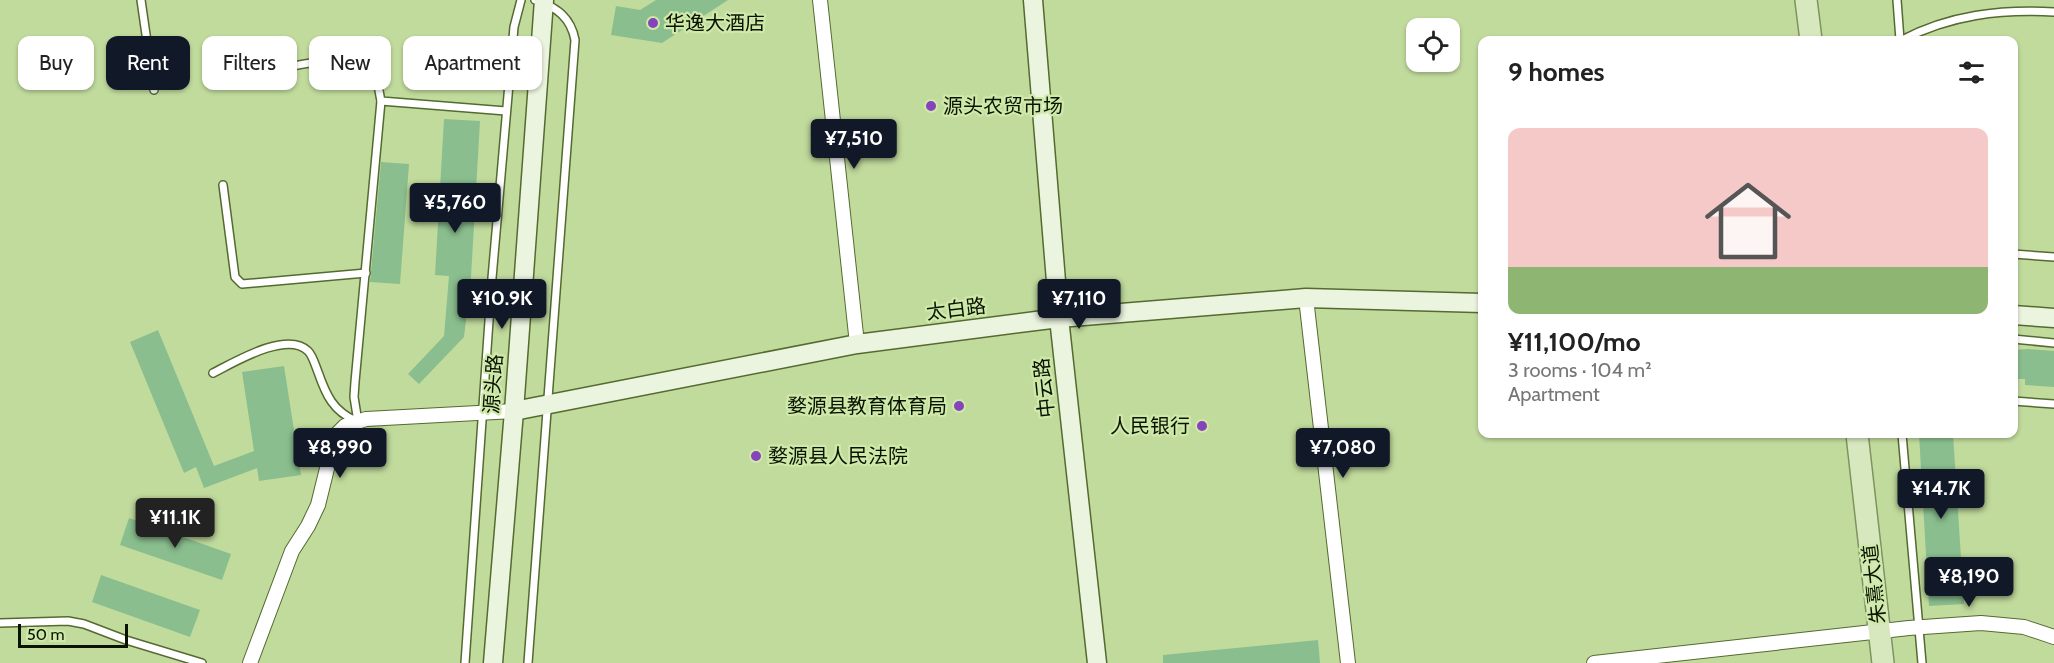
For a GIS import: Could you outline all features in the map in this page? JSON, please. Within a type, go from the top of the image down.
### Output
[{"type":"main road","points":[[1806,0],[1810,36]]},
{"type":"main road","name":"朱熹大道","points":[[1857,438],[1882,663]]},
{"type":"street","points":[[820,0],[857,344]]},
{"type":"street","name":"中云路","points":[[1033,0],[1059,318],[1097,663]]},
{"type":"street","name":"源头路","points":[[493,663],[514,411],[542,1]]},
{"type":"street","points":[[1306,298],[1348,663]]},
{"type":"street","name":"太白路","points":[[514,411],[857,344],[1059,318],[1306,298],[1478,303]]},
{"type":"street","points":[[2018,315],[2054,318]]},
{"type":"street","points":[[250,663],[292,551],[318,505],[335,436],[345,426],[366,419],[399,416],[514,411]]},
{"type":"street","points":[[1594,663],[1919,628],[2001,624],[2024,627],[2054,637]]},
{"type":"lane","points":[[141,0],[146,36]]},
{"type":"lane","points":[[465,663],[506,111],[514,27],[521,0]]},
{"type":"lane","points":[[1897,0],[1901,36]]},
{"type":"lane","points":[[528,663],[575,40],[568,19],[542,1]]},
{"type":"lane","points":[[1910,36],[1953,19],[2001,12],[2054,12]]},
{"type":"lane","points":[[297,67],[341,58],[365,62],[375,72],[381,101],[355,382],[354,397],[358,422]]},
{"type":"lane","points":[[381,101],[506,111]]},
{"type":"lane","points":[[223,185],[236,277],[242,284],[366,273]]},
{"type":"lane","points":[[2018,254],[2054,256]]},
{"type":"lane","points":[[2018,339],[2054,343]]},
{"type":"lane","points":[[213,373],[253,352],[279,345],[299,346],[307,351],[315,363],[322,386],[332,404],[344,415],[358,422]]},
{"type":"lane","points":[[2018,401],[2054,404]]},
{"type":"lane","points":[[1902,438],[1922,663]]},
{"type":"lane","points":[[0,623],[68,621],[84,624],[126,640],[202,663]]},
{"type":"building","name":"华逸大酒店","points":[[656,0],[728,0],[662,43],[611,35],[616,6],[640,10]]},
{"type":"building","points":[[444,119],[480,121],[471,277],[464,337],[419,384],[408,374],[444,336],[449,276],[435,275]]},
{"type":"building","points":[[381,162],[409,164],[400,284],[370,282]]},
{"type":"building","points":[[158,330],[214,466],[254,451],[242,372],[284,366],[301,475],[259,481],[257,468],[204,488],[196,467],[184,473],[130,342]]},
{"type":"building","points":[[2018,350],[2054,351],[2054,387],[2025,385],[2025,379],[2018,379]]},
{"type":"building","points":[[1919,438],[1953,438],[1964,604],[1929,606]]},
{"type":"building","points":[[129,518],[231,554],[222,580],[120,545]]},
{"type":"building","points":[[101,575],[200,610],[190,637],[92,602]]},
{"type":"building","points":[[1318,640],[1320,663],[1163,663],[1163,655]]},
{"type":"place","name":"华逸大酒店","points":[[653,23]]},
{"type":"place","name":"源头农贸市场","points":[[931,106]]},
{"type":"place","name":"婺源县教育体育局","points":[[959,406]]},
{"type":"place","name":"人民银行","points":[[1202,426]]},
{"type":"place","name":"婺源县人民法院","points":[[756,456]]}]
